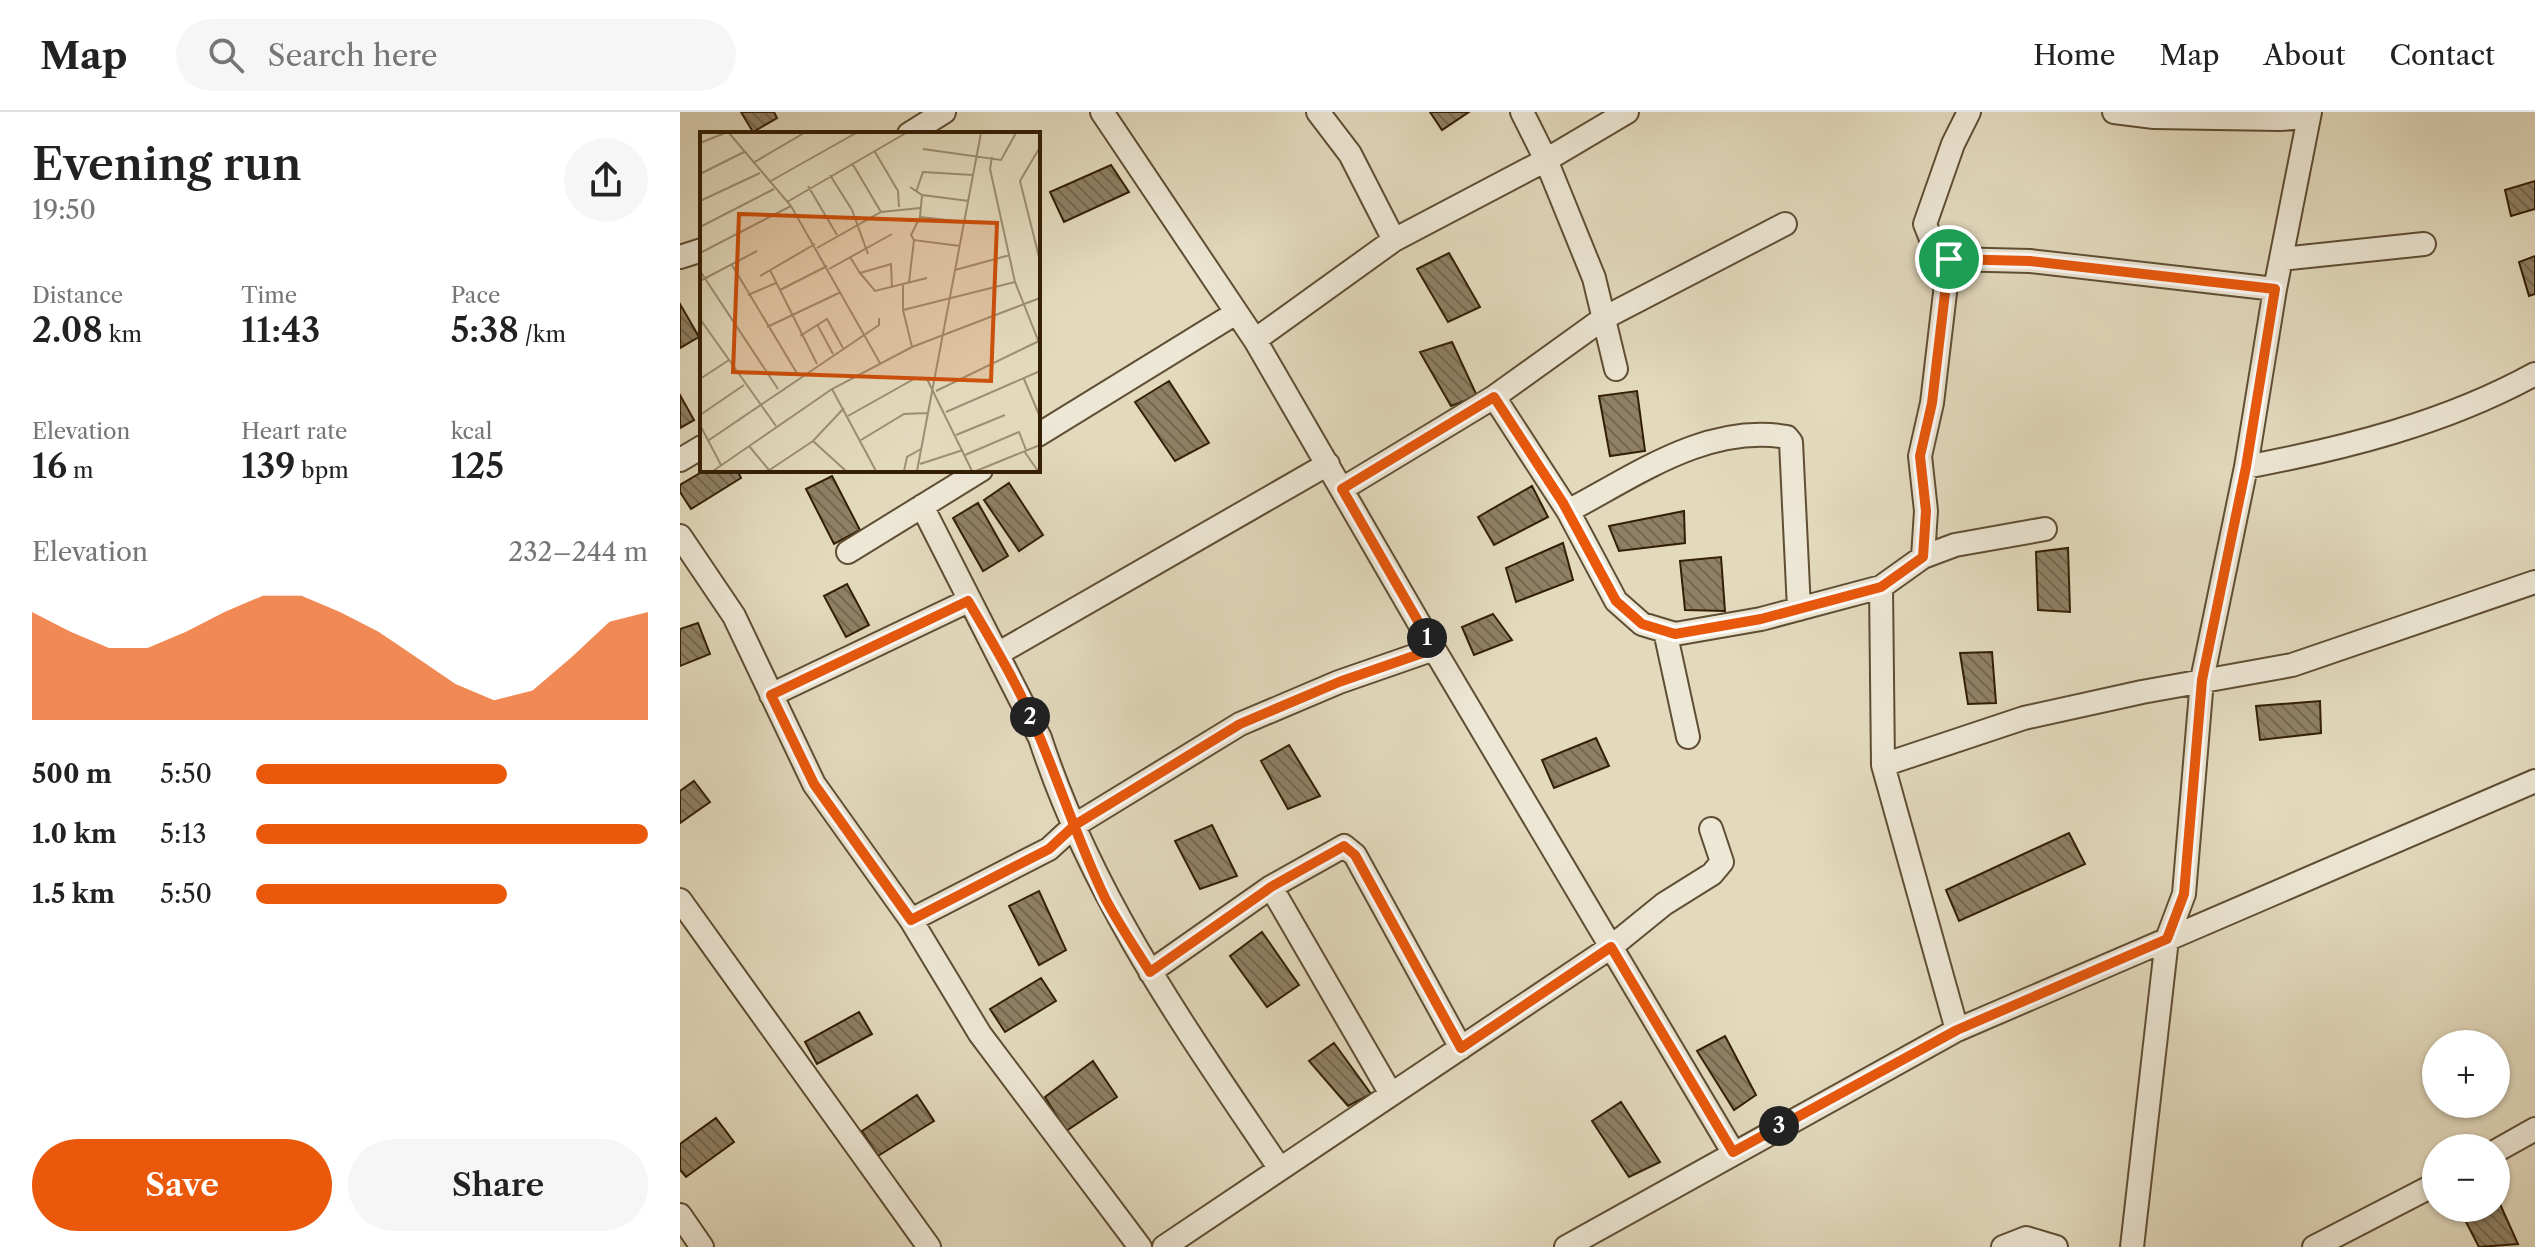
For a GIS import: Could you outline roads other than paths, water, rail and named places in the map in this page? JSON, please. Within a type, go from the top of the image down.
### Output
[{"type":"street","points":[[912,132],[944,112]]},
{"type":"street","points":[[1102,112],[1255,340],[1434,649],[1733,1152]]},
{"type":"street","points":[[1318,112],[1350,154],[1394,240]]},
{"type":"street","points":[[1522,112],[1546,160],[1594,278],[1616,369]]},
{"type":"street","points":[[1255,340],[1394,240],[1546,160],[1627,112]]},
{"type":"street","points":[[1969,112],[1953,144],[1925,224],[1933,244],[1949,259],[2030,261],[2275,289]]},
{"type":"street","points":[[2114,112],[2154,117],[2280,119],[2310,114],[2275,289],[2246,467],[2202,680],[2184,894],[2167,939],[2132,1247]]},
{"type":"street","points":[[1342,489],[1494,397],[1604,318],[1785,224]]},
{"type":"street","points":[[2281,259],[2424,244]]},
{"type":"street","points":[[680,257],[700,251]]},
{"type":"street","points":[[1923,557],[1926,511],[1920,456],[1932,403],[1949,259]]},
{"type":"street","points":[[1040,434],[1236,313]]},
{"type":"street","points":[[2246,467],[2342,449],[2490,398],[2535,374]]},
{"type":"street","points":[[1494,397],[1568,511],[1616,601],[1642,624],[1675,634],[1799,609],[1881,587],[1923,557],[1955,545],[2045,529]]},
{"type":"street","points":[[1568,511],[1694,446],[1724,437],[1787,437],[1791,442],[1799,609]]},
{"type":"street","points":[[680,460],[700,448]]},
{"type":"street","points":[[999,653],[1328,464]]},
{"type":"street","points":[[848,552],[978,472]]},
{"type":"street","points":[[922,506],[1040,738],[1054,779],[1106,899],[1150,972],[1280,1169]]},
{"type":"street","points":[[680,536],[734,616],[814,784],[911,920],[980,1034],[1140,1247]]},
{"type":"street","points":[[1883,765],[2024,718],[2202,680],[2292,665],[2535,582]]},
{"type":"street","points":[[1881,587],[1883,765],[1957,1030]]},
{"type":"street","points":[[771,695],[968,601]]},
{"type":"street","points":[[1665,631],[1688,737]]},
{"type":"street","points":[[911,920],[1049,849],[1075,825],[1240,724],[1339,682],[1434,649]]},
{"type":"street","points":[[1566,1247],[1957,1030],[2535,781]]},
{"type":"street","points":[[1164,1247],[1611,947],[1664,904],[1712,874],[1722,862],[1711,829]]},
{"type":"street","points":[[1150,972],[1271,887],[1336,848],[1351,849],[1461,1048]]},
{"type":"street","points":[[1271,887],[1391,1094]]},
{"type":"street","points":[[680,900],[929,1247]]},
{"type":"street","points":[[2510,1143],[2535,1129]]},
{"type":"street","points":[[2314,1247],[2422,1191]]},
{"type":"street","points":[[680,1215],[702,1247]]},
{"type":"street","points":[[2003,1247],[2026,1238],[2056,1247]]}]
